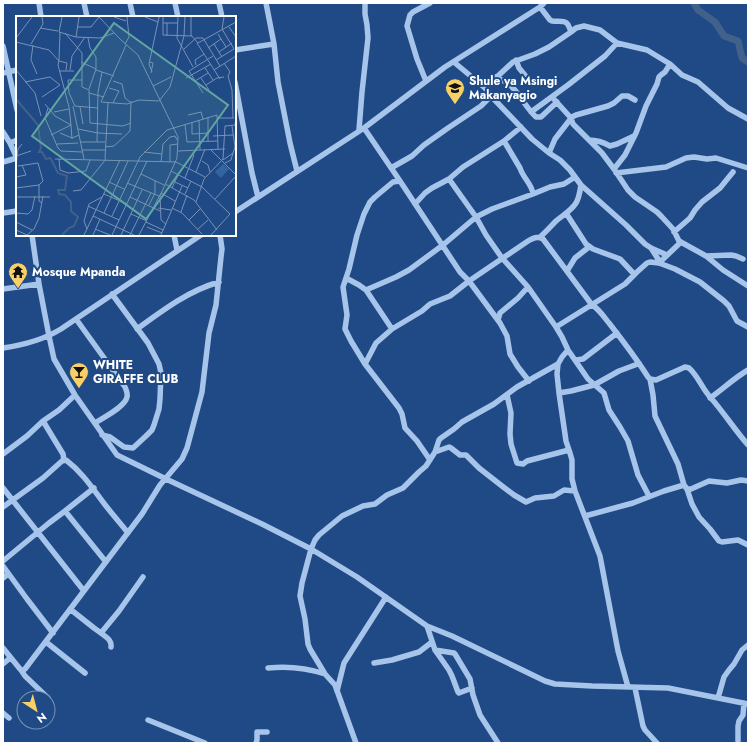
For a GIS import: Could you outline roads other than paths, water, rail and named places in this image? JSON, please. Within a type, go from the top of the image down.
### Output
[{"type":"street","points":[[39,3],[41,16]]},
{"type":"street","points":[[84,3],[87,16]]},
{"type":"street","points":[[131,3],[132,16]]},
{"type":"street","points":[[175,3],[178,16]]},
{"type":"street","points":[[219,3],[222,16]]},
{"type":"street","points":[[266,3],[274,44],[278,82],[297,171]]},
{"type":"street","points":[[365,3],[368,38],[362,92],[362,129],[400,181],[460,272],[469,281],[498,320],[506,333],[510,354],[529,381]]},
{"type":"street","points":[[426,81],[417,59],[407,26],[410,15],[430,3]]},
{"type":"street","points":[[236,211],[362,129],[445,67],[542,5],[550,20],[567,23],[571,32]]},
{"type":"street","points":[[484,88],[516,60],[544,49],[579,27],[584,26],[603,32],[617,43],[647,50],[670,64],[682,74],[698,82],[728,108],[748,120]]},
{"type":"street","points":[[530,112],[605,56],[617,43]]},
{"type":"street","points":[[236,50],[274,44]]},
{"type":"street","points":[[3,46],[6,73],[16,107]]},
{"type":"street","points":[[516,60],[529,80]]},
{"type":"street","points":[[455,63],[484,88],[532,139],[560,160],[570,170],[581,185],[651,248],[660,263]]},
{"type":"street","points":[[615,171],[634,136],[659,77],[665,72],[670,64]]},
{"type":"street","points":[[6,73],[16,70]]},
{"type":"street","points":[[496,77],[513,87],[530,112],[536,117],[541,117],[556,102]]},
{"type":"street","points":[[236,87],[252,173],[258,196]]},
{"type":"street","points":[[391,168],[412,156],[424,145],[481,106],[491,96]]},
{"type":"street","points":[[549,153],[555,139],[571,118],[576,115],[608,106],[622,96],[628,96],[636,100]]},
{"type":"street","points":[[552,97],[571,118],[572,124],[602,153],[628,190],[657,212],[681,242],[706,256],[723,270],[748,286]]},
{"type":"street","points":[[415,204],[425,193],[449,178],[521,127]]},
{"type":"street","points":[[3,132],[16,156]]},
{"type":"street","points":[[589,140],[603,142],[610,146],[634,136]]},
{"type":"street","points":[[10,143],[16,140]]},
{"type":"street","points":[[504,140],[531,187],[533,194]]},
{"type":"street","points":[[615,171],[666,167],[686,158],[694,157],[707,159],[716,158],[748,168]]},
{"type":"street","points":[[3,162],[16,158]]},
{"type":"street","points":[[674,232],[690,218],[702,202],[720,188],[733,172]]},
{"type":"street","points":[[366,290],[396,278],[409,270],[444,246],[476,217],[492,209],[550,187],[564,184],[575,177]]},
{"type":"street","points":[[449,178],[502,258],[528,287],[556,327],[568,350],[588,378],[604,393],[609,410],[628,441],[638,475],[648,496]]},
{"type":"street","points":[[400,181],[393,182],[375,196],[364,214],[343,287],[347,315],[345,329],[365,364],[399,408],[405,428],[417,440],[430,460]]},
{"type":"street","points":[[365,364],[376,343],[392,329],[422,311],[430,304],[450,296],[469,281],[528,241],[536,237],[540,237],[572,208],[578,199],[581,185]]},
{"type":"street","points":[[3,212],[16,211]]},
{"type":"street","points":[[566,213],[580,236],[589,247],[620,259],[634,274]]},
{"type":"street","points":[[32,236],[39,284],[54,359],[75,395],[102,435],[117,454],[311,549],[357,577],[427,626],[452,636],[545,681],[555,684],[668,688],[746,703],[743,715],[739,721],[738,741]]},
{"type":"street","points":[[174,236],[177,250]]},
{"type":"street","points":[[3,348],[20,346],[49,336],[199,236]]},
{"type":"street","points":[[21,670],[25,669],[92,582],[142,514],[160,485],[182,459],[187,448],[202,392],[209,334],[216,305],[219,282],[222,249],[220,236]]},
{"type":"street","points":[[540,237],[544,239],[592,305],[596,307],[617,333],[650,379],[655,416],[678,464],[685,487],[699,517],[722,542],[745,540],[748,545]]},
{"type":"street","points":[[660,263],[667,254],[681,242]]},
{"type":"street","points":[[567,271],[575,258],[589,247]]},
{"type":"street","points":[[651,248],[667,254]]},
{"type":"street","points":[[706,256],[736,256],[743,259]]},
{"type":"street","points":[[561,262],[570,264]]},
{"type":"street","points":[[556,327],[625,284],[634,274],[650,262],[660,263],[675,269],[700,282],[729,306],[737,321],[748,327]]},
{"type":"street","points":[[346,278],[366,290],[392,329]]},
{"type":"street","points":[[137,329],[189,294],[205,286],[219,282]]},
{"type":"street","points":[[3,289],[39,284]]},
{"type":"street","points":[[498,320],[500,313],[518,298],[528,287]]},
{"type":"street","points":[[102,435],[110,437],[124,447],[132,448],[152,430],[159,409],[160,399],[161,373],[159,364],[148,343],[112,294]]},
{"type":"street","points":[[76,319],[125,387],[127,393],[123,405],[95,424]]},
{"type":"street","points":[[576,360],[583,359],[617,333]]},
{"type":"street","points":[[568,350],[558,364],[557,374],[566,441],[572,460],[572,479],[600,556],[618,652],[628,687]]},
{"type":"street","points":[[559,393],[571,392],[594,385],[619,371],[638,363]]},
{"type":"street","points":[[356,743],[337,691],[332,681],[325,674],[308,644],[300,596],[311,549],[315,540],[342,516],[363,506],[375,504],[387,495],[403,488],[426,466],[436,452],[439,440],[441,438],[462,422],[558,364]]},
{"type":"street","points":[[650,379],[656,380],[687,367],[690,369],[697,376],[710,398],[748,445]]},
{"type":"street","points":[[710,398],[748,370]]},
{"type":"street","points":[[3,454],[43,421],[59,410],[75,395]]},
{"type":"street","points":[[507,395],[511,413],[511,444],[517,463],[523,464],[527,461],[569,450]]},
{"type":"street","points":[[43,421],[63,454],[64,460]]},
{"type":"street","points":[[436,452],[451,448],[460,455],[466,455],[479,468],[514,495],[526,502],[535,498],[554,496],[564,490],[576,491]]},
{"type":"street","points":[[64,460],[66,460],[77,470],[94,488],[106,506],[128,533]]},
{"type":"street","points":[[3,507],[44,478],[51,470],[64,460]]},
{"type":"street","points":[[585,516],[633,503],[648,496],[685,487],[691,489],[709,481],[727,483],[740,480],[748,481]]},
{"type":"street","points":[[3,488],[84,591]]},
{"type":"street","points":[[3,561],[37,532],[94,488]]},
{"type":"street","points":[[65,510],[106,562]]},
{"type":"street","points":[[3,566],[53,633]]},
{"type":"street","points":[[3,578],[8,574]]},
{"type":"street","points":[[101,633],[143,577]]},
{"type":"street","points":[[337,691],[344,663],[386,597]]},
{"type":"street","points":[[70,610],[110,639],[112,647]]},
{"type":"street","points":[[427,626],[435,650],[449,670],[458,692],[459,693],[472,688]]},
{"type":"street","points":[[46,642],[85,673]]},
{"type":"street","points":[[374,662],[392,660],[419,652],[432,642]]},
{"type":"street","points":[[718,698],[724,677],[742,650],[748,645]]},
{"type":"street","points":[[3,648],[10,658],[40,690]]},
{"type":"street","points":[[435,650],[454,653],[470,679],[473,695],[480,715],[498,743]]},
{"type":"street","points":[[3,664],[10,658]]},
{"type":"street","points":[[268,668],[278,667],[304,669],[325,674]]},
{"type":"street","points":[[635,688],[643,726],[657,743]]},
{"type":"street","points":[[3,713],[8,718]]},
{"type":"street","points":[[148,720],[206,743]]},
{"type":"street","points":[[256,743],[257,732],[267,732]]},
{"type":"waterway","points":[[694,3],[698,10],[715,22],[724,36],[738,41],[742,58],[748,62]]},
{"type":"place","name":"Shule ya Msingi Makanyagio","points":[[455,105]]},
{"type":"place","name":"Mosque Mpanda","points":[[18,289]]},
{"type":"place","name":"WHITE GIRAFFE CLUB","points":[[79,389]]}]
